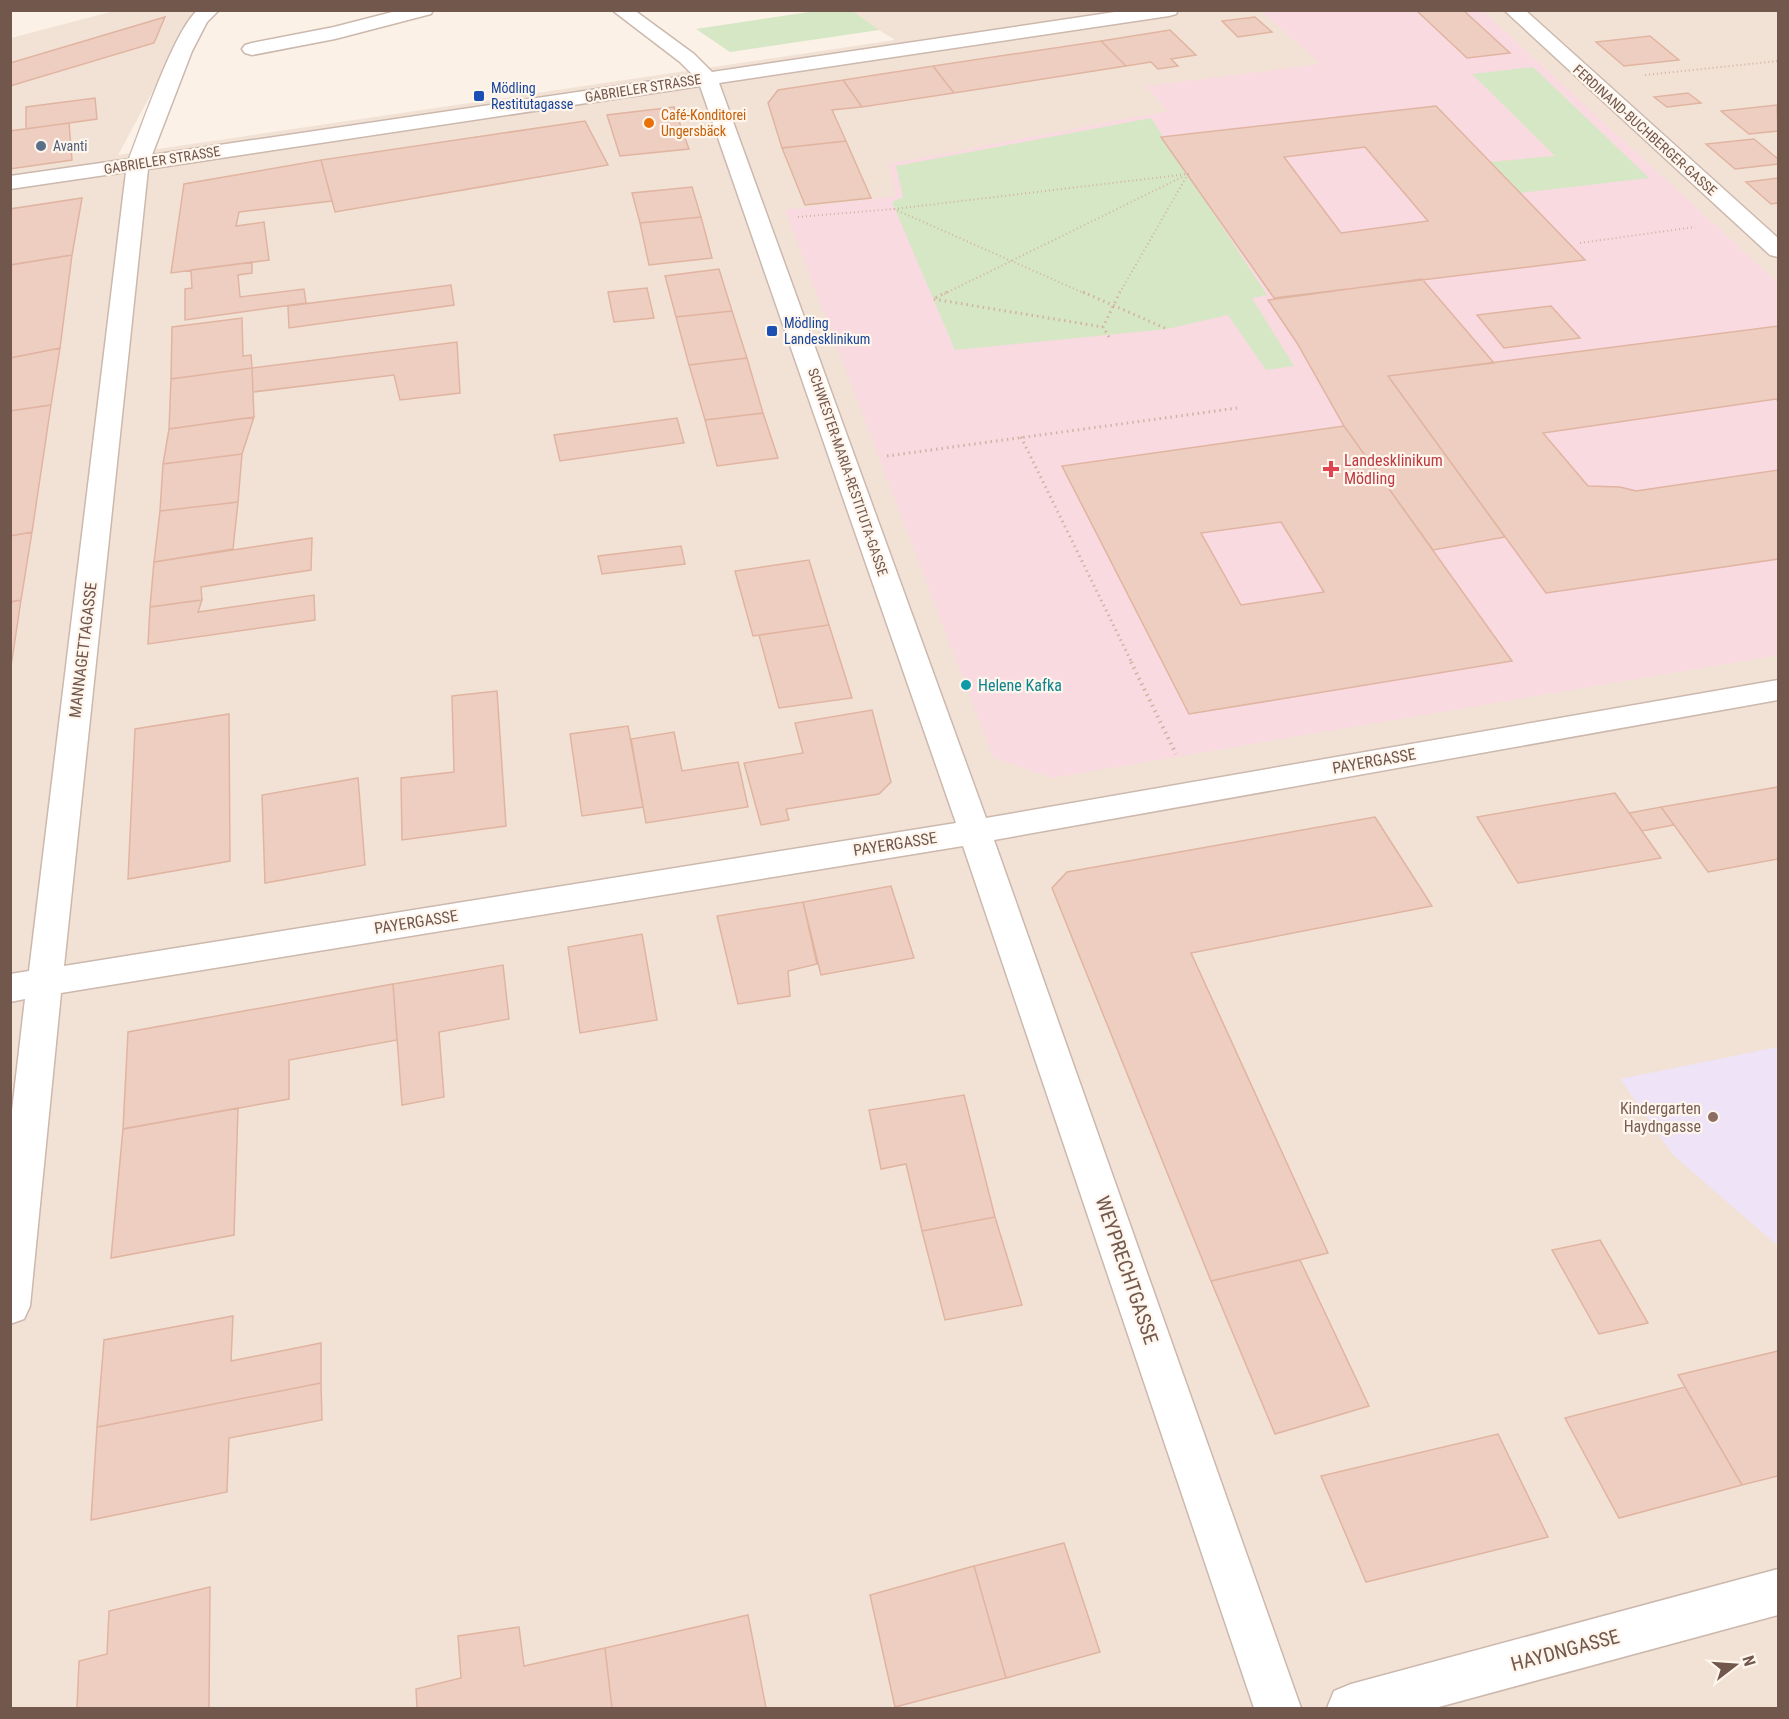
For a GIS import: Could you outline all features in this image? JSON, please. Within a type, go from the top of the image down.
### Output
[{"type":"street","name":"MANNAGETTAGASSE","points":[[10,1306],[138,163],[182,51],[199,19],[210,10]]},
{"type":"street","points":[[252,49],[335,33],[424,10]]},
{"type":"street","points":[[621,10],[687,58],[708,79]]},
{"type":"street","name":"GABRIELER STRASSE","points":[[10,183],[708,79],[1026,24],[1169,10]]},
{"type":"street","name":"FERDINAND-BUCHBERGER-GASSE","points":[[1513,10],[1590,82],[1761,227],[1779,250]]},
{"type":"street","name":"SCHWESTER-MARIA-RESTITUTA-GASSE","points":[[708,79],[975,832]]},
{"type":"street","name":"PAYERGASSE","points":[[10,988],[975,832],[1779,690]]},
{"type":"street","name":"WEYPRECHTGASSE","points":[[975,832],[1278,1708]]},
{"type":"street","name":"HAYDNGASSE","points":[[1351,1708],[1779,1592]]},
{"type":"path","points":[[1590,82],[1779,61]]},
{"type":"path","points":[[759,221],[894,209],[1188,174]]},
{"type":"path","points":[[1103,327],[933,299],[1188,174]]},
{"type":"path","points":[[1108,337],[1103,327],[1112,305],[1188,174]]},
{"type":"path","points":[[894,209],[1167,329]]},
{"type":"path","points":[[1580,243],[1761,227]]},
{"type":"path","points":[[844,462],[1237,408]]},
{"type":"path","points":[[1021,437],[1159,720]]},
{"type":"shaded area","points":[[114,11],[196,11],[118,155],[895,40],[848,11],[1778,11],[1778,1708],[11,1708],[11,38]]},
{"type":"shaded area","name":"Landesklinikum Mödling","points":[[1261,11],[1483,11],[1778,283],[1778,655],[1052,778],[993,757],[785,210],[896,196],[889,164],[1168,111],[1146,86],[1321,64]]},
{"type":"shaded area","name":"Kindergarten Haydngasse","points":[[1778,1047],[1778,1246],[1673,1155],[1620,1079]]},
{"type":"green space","points":[[851,10],[879,30],[730,52],[696,29],[816,11]]},
{"type":"green space","points":[[1533,67],[1649,178],[1520,193],[1490,162],[1555,156],[1472,74]]},
{"type":"green space","points":[[1151,118],[1267,295],[1252,298],[1294,366],[1266,370],[1228,315],[1167,329],[955,350],[892,202],[903,197],[896,166]]},
{"type":"building","points":[[1416,10],[1463,10],[1510,53],[1467,58]]},
{"type":"building","points":[[165,17],[154,43],[10,86],[10,63]]},
{"type":"building","points":[[1255,17],[1272,32],[1238,37],[1222,21]]},
{"type":"building","points":[[1170,30],[1196,55],[1171,59],[1178,66],[1158,69],[1151,62],[1126,66],[1101,41]]},
{"type":"building","points":[[1650,36],[1679,60],[1624,66],[1596,42]]},
{"type":"building","points":[[1101,41],[1126,66],[954,93],[933,66]]},
{"type":"building","points":[[933,66],[954,93],[862,107],[843,80]]},
{"type":"building","points":[[843,80],[862,107],[832,110],[846,141],[782,148],[768,103],[778,90]]},
{"type":"building","points":[[1688,93],[1701,103],[1667,107],[1654,97]]},
{"type":"building","points":[[95,98],[97,119],[26,129],[26,107]]},
{"type":"building","points":[[1777,105],[1778,131],[1749,134],[1721,111]]},
{"type":"building","points":[[1436,106],[1585,260],[1274,298],[1161,137]],"holes":[[[1365,147],[1428,221],[1341,233],[1284,157]]]},
{"type":"building","points":[[674,107],[689,149],[620,156],[607,115]]},
{"type":"building","points":[[585,121],[608,165],[335,212],[321,160]]},
{"type":"building","name":"Avanti","points":[[69,123],[72,160],[10,169],[10,131]]},
{"type":"building","points":[[1754,139],[1778,159],[1778,164],[1735,169],[1706,144]]},
{"type":"building","points":[[846,141],[871,198],[805,205],[782,148]]},
{"type":"building","points":[[321,160],[332,201],[239,212],[236,226],[264,222],[269,260],[171,273],[184,184]]},
{"type":"building","points":[[1778,178],[1778,203],[1771,204],[1746,182]]},
{"type":"building","points":[[692,187],[701,217],[640,223],[632,193]]},
{"type":"building","points":[[82,198],[72,255],[10,265],[10,209]]},
{"type":"building","points":[[701,217],[712,258],[649,265],[640,223]]},
{"type":"building","points":[[72,255],[60,348],[10,358],[10,265]]},
{"type":"building","points":[[252,262],[252,273],[238,275],[240,297],[304,289],[306,303],[185,320],[185,289],[192,288],[191,270]]},
{"type":"building","points":[[719,269],[732,311],[676,317],[665,276]]},
{"type":"building","points":[[1422,279],[1494,363],[1388,376],[1505,537],[1433,550],[1344,426],[1297,343],[1268,300]]},
{"type":"building","points":[[451,285],[454,305],[289,328],[288,306]]},
{"type":"building","points":[[647,288],[654,318],[614,322],[608,292]]},
{"type":"building","points":[[1551,306],[1580,338],[1504,348],[1477,315]]},
{"type":"building","points":[[732,311],[747,358],[689,365],[676,317]]},
{"type":"building","points":[[242,318],[243,356],[251,355],[252,368],[171,379],[172,327]]},
{"type":"building","points":[[1778,326],[1778,401],[1776,399],[1543,433],[1588,486],[1620,487],[1636,491],[1778,470],[1778,559],[1546,593],[1388,376]]},
{"type":"building","points":[[457,342],[460,393],[400,400],[394,375],[253,392],[252,368]]},
{"type":"building","points":[[60,348],[51,405],[10,411],[10,358]]},
{"type":"building","points":[[747,358],[763,413],[705,420],[689,365]]},
{"type":"building","points":[[252,368],[254,417],[169,429],[171,379]]},
{"type":"building","points":[[51,405],[32,532],[10,536],[10,411]]},
{"type":"building","points":[[763,413],[778,458],[717,466],[705,420]]},
{"type":"building","points":[[254,417],[242,454],[163,464],[169,429]]},
{"type":"building","points":[[677,418],[684,443],[560,461],[554,435]]},
{"type":"building","points":[[1344,426],[1512,661],[1189,714],[1062,466]],"holes":[[[1281,522],[1324,592],[1241,605],[1201,533]]]},
{"type":"building","points":[[242,454],[238,502],[160,511],[163,464]]},
{"type":"building","points":[[238,502],[233,549],[154,562],[160,511]]},
{"type":"building","points":[[32,532],[21,600],[10,602],[10,536]]},
{"type":"building","points":[[312,538],[311,570],[201,587],[202,600],[150,607],[154,562]]},
{"type":"building","points":[[681,546],[685,564],[602,574],[598,556]]},
{"type":"building","points":[[809,560],[829,625],[753,636],[735,571]]},
{"type":"building","points":[[314,595],[315,620],[148,644],[150,607],[202,600],[198,612]]},
{"type":"building","points":[[21,600],[10,673],[10,602]]},
{"type":"building","points":[[829,625],[852,698],[779,708],[759,635]]},
{"type":"building","points":[[497,691],[506,826],[402,840],[401,778],[454,772],[452,696]]},
{"type":"building","points":[[872,710],[891,782],[879,794],[786,809],[789,820],[761,825],[744,763],[803,753],[795,723]]},
{"type":"building","points":[[229,714],[230,861],[128,879],[135,729]]},
{"type":"building","points":[[628,726],[643,807],[582,816],[570,734]]},
{"type":"building","points":[[674,732],[682,771],[738,762],[748,807],[646,823],[631,739]]},
{"type":"building","points":[[358,778],[365,865],[265,883],[262,795]]},
{"type":"building","points":[[1778,787],[1778,859],[1708,872],[1661,807]]},
{"type":"building","points":[[1615,793],[1661,858],[1518,883],[1477,817]]},
{"type":"building","points":[[1661,807],[1674,825],[1642,831],[1629,813]]},
{"type":"building","points":[[1375,817],[1432,906],[1191,953],[1328,1253],[1211,1281],[1052,888],[1067,872]]},
{"type":"building","points":[[891,886],[914,958],[821,975],[803,902]]},
{"type":"building","points":[[803,902],[817,964],[788,971],[790,996],[738,1004],[717,916]]},
{"type":"building","points":[[642,934],[657,1020],[580,1033],[568,947]]},
{"type":"building","points":[[503,965],[509,1019],[439,1032],[444,1097],[402,1105],[393,984]]},
{"type":"building","points":[[393,984],[397,1040],[289,1060],[289,1099],[123,1129],[128,1032]]},
{"type":"building","points":[[964,1095],[995,1217],[922,1231],[906,1164],[881,1169],[869,1110]]},
{"type":"building","points":[[238,1108],[234,1235],[111,1258],[123,1129]]},
{"type":"building","points":[[995,1217],[1022,1305],[945,1320],[922,1231]]},
{"type":"building","points":[[1600,1240],[1648,1323],[1599,1334],[1552,1250]]},
{"type":"building","points":[[1300,1260],[1369,1406],[1275,1434],[1211,1281]]},
{"type":"building","points":[[233,1316],[231,1361],[321,1343],[321,1383],[97,1427],[104,1340]]},
{"type":"building","points":[[1778,1351],[1778,1476],[1742,1485],[1678,1375]]},
{"type":"building","points":[[321,1383],[322,1420],[229,1438],[227,1492],[91,1520],[97,1427]]},
{"type":"building","points":[[1685,1387],[1742,1485],[1619,1518],[1565,1418]]},
{"type":"building","points":[[1498,1434],[1548,1537],[1366,1582],[1321,1476]]},
{"type":"building","points":[[1064,1543],[1100,1652],[1006,1678],[974,1566]]},
{"type":"building","points":[[974,1566],[1006,1678],[895,1707],[870,1595]]},
{"type":"building","points":[[210,1587],[209,1708],[77,1708],[79,1661],[107,1654],[109,1611]]},
{"type":"building","points":[[748,1615],[766,1708],[612,1708],[605,1648]]},
{"type":"building","points":[[519,1627],[524,1666],[605,1648],[612,1708],[417,1708],[416,1689],[461,1678],[458,1636]]},
{"type":"place","name":"Mödling Restitutagasse","points":[[479,96]]},
{"type":"place","name":"Café-Konditorei Ungersbäck","points":[[649,123]]},
{"type":"place","name":"Avanti","points":[[41,146]]},
{"type":"place","name":"Mödling Landesklinikum","points":[[772,331]]},
{"type":"place","name":"Landesklinikum Mödling","points":[[1331,469]]},
{"type":"place","name":"Helene Kafka","points":[[966,685]]},
{"type":"place","name":"Kindergarten Haydngasse","points":[[1713,1117]]}]
